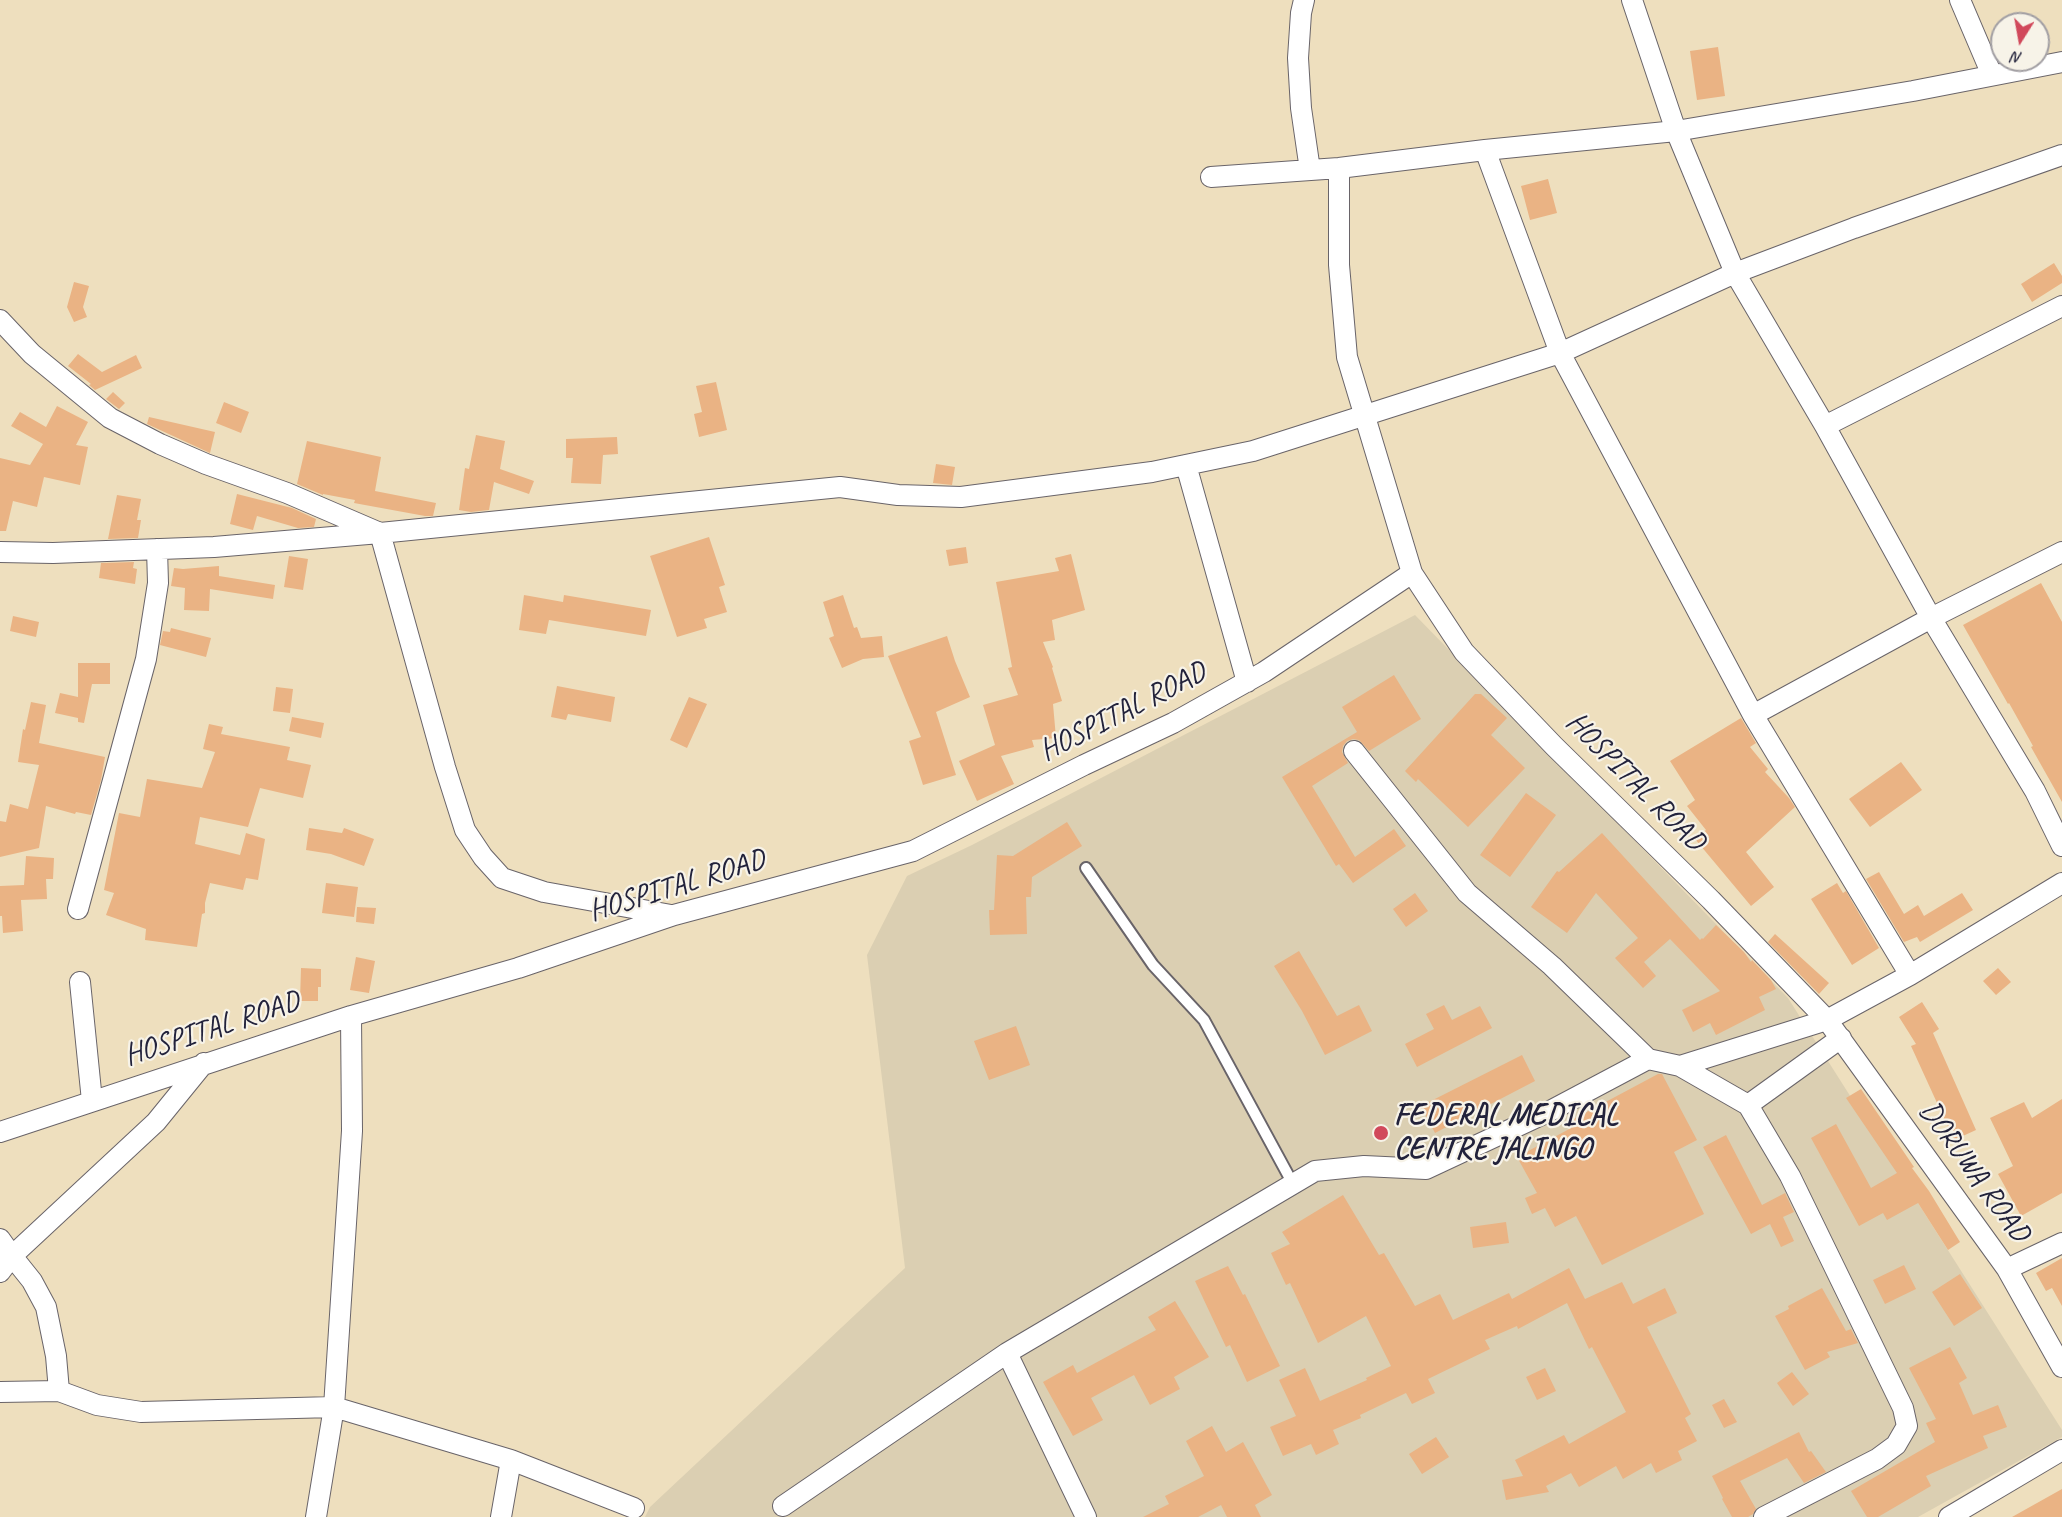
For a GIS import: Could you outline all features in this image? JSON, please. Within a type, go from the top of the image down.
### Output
[{"type":"street","points":[[1304,0],[1298,58],[1301,108],[1310,170]]},
{"type":"street","points":[[1632,0],[1676,131],[1735,273],[1825,426],[1931,618],[2035,791],[2062,846]]},
{"type":"street","points":[[1960,0],[1992,75]]},
{"type":"street","points":[[1211,177],[1339,168],[1485,150],[1676,131],[2062,62]]},
{"type":"street","points":[[1485,150],[1560,353],[1754,715],[1910,975]]},
{"type":"street","points":[[0,552],[52,553],[214,547],[840,487],[898,495],[962,497],[1152,472],[1253,451],[1560,353],[1735,273],[1864,224],[2062,155]]},
{"type":"street","points":[[1339,168],[1340,265],[1347,357],[1412,573]]},
{"type":"street","points":[[1825,426],[2062,306]]},
{"type":"street","points":[[0,320],[32,354],[110,418],[160,444],[206,464],[287,493],[380,532]]},
{"type":"street","points":[[1186,465],[1246,682]]},
{"type":"street","points":[[380,532],[445,767],[465,830],[483,857],[502,878],[544,892],[674,915]]},
{"type":"street","points":[[78,909],[146,659],[158,583],[157,549]]},
{"type":"street","points":[[1754,715],[1931,618],[2062,552]]},
{"type":"street","name":"HOSPITAL ROAD","points":[[0,1132],[204,1063],[351,1016],[518,968],[674,915],[913,851],[1173,723],[1264,672],[1412,573],[1464,652],[1554,746],[1711,900],[1827,1020]]},
{"type":"street","points":[[1354,751],[1467,893],[1552,966],[1648,1059],[1680,1066],[1748,1105],[1791,1176],[1903,1408],[1907,1426],[1896,1445],[1877,1459],[1764,1517]]},
{"type":"street","points":[[1680,1066],[1827,1020],[1910,975],[2062,883]]},
{"type":"street","points":[[80,981],[92,1101]]},
{"type":"street","points":[[316,1517],[334,1407],[352,1131],[351,1016]]},
{"type":"street","name":"DORUWA ROAD","points":[[1827,1020],[2007,1269],[2062,1367]]},
{"type":"street","points":[[1748,1105],[1841,1038]]},
{"type":"street","points":[[783,1506],[1007,1353],[1315,1171],[1354,1167],[1426,1169],[1550,1111],[1648,1059]]},
{"type":"street","points":[[6,1264],[156,1122],[204,1063]]},
{"type":"street","points":[[0,1239],[6,1264],[32,1281],[46,1307],[56,1356],[59,1391]]},
{"type":"street","points":[[2007,1269],[2062,1243]]},
{"type":"street","points":[[1007,1353],[1086,1517]]},
{"type":"street","points":[[0,1392],[59,1391],[98,1405],[141,1412],[334,1407],[511,1460],[634,1508]]},
{"type":"street","points":[[1958,1515],[2062,1450]]},
{"type":"street","points":[[501,1517],[511,1460]]},
{"type":"lane","points":[[1086,868],[1153,965],[1204,1020],[1293,1184]]},
{"type":"shaded area","name":"FEDERAL MEDICAL CENTRE JALINGO","points":[[1415,615],[1788,998],[2062,1430],[2062,1437],[1918,1517],[645,1517],[650,1507],[905,1268],[867,955],[907,876],[972,845]]},
{"type":"building","points":[[1718,47],[1725,96],[1697,100],[1690,51]]},
{"type":"building","points":[[1548,179],[1557,213],[1530,220],[1521,186]]},
{"type":"building","points":[[2054,263],[2062,276],[2062,283],[2032,302],[2021,284]]},
{"type":"building","points":[[74,282],[89,286],[83,307],[87,317],[74,322],[67,307]]},
{"type":"building","points":[[78,354],[102,372],[136,355],[142,368],[95,390],[89,385],[91,384],[68,366]]},
{"type":"building","points":[[716,382],[727,430],[699,437],[694,414],[702,412],[696,386]]},
{"type":"building","points":[[113,392],[125,403],[119,409],[106,399]]},
{"type":"building","points":[[224,402],[249,412],[241,433],[216,423]]},
{"type":"building","points":[[57,406],[88,422],[76,445],[88,447],[80,485],[44,477],[37,507],[13,501],[6,531],[0,531],[0,458],[30,465],[43,444],[11,426],[20,412],[46,427]]},
{"type":"building","points":[[149,417],[215,432],[210,453],[147,424]]},
{"type":"building","points":[[476,435],[505,441],[500,469],[534,481],[529,494],[494,482],[489,510],[471,512],[459,510],[465,468],[469,469]]},
{"type":"building","points":[[617,437],[618,454],[603,455],[601,484],[571,483],[573,458],[566,458],[566,439]]},
{"type":"building","points":[[307,441],[381,457],[375,491],[436,503],[433,516],[354,503],[355,500],[323,495],[297,484]]},
{"type":"building","points":[[936,464],[955,467],[952,485],[933,483]]},
{"type":"building","points":[[237,494],[292,508],[316,519],[314,527],[298,528],[257,516],[253,530],[230,524]]},
{"type":"building","points":[[117,495],[141,499],[137,520],[141,520],[138,538],[108,539]]},
{"type":"building","points":[[709,537],[725,585],[719,587],[727,612],[704,619],[707,628],[677,637],[650,556]]},
{"type":"building","points":[[966,547],[968,563],[949,566],[946,550]]},
{"type":"building","points":[[1071,554],[1085,610],[1052,620],[1055,640],[1043,642],[1053,667],[1062,701],[1053,704],[1056,738],[1032,740],[1034,747],[1001,756],[1014,784],[977,801],[959,761],[995,745],[983,705],[1018,695],[1008,668],[1012,667],[996,582],[1059,571],[1055,558]]},
{"type":"building","points":[[289,556],[308,559],[303,590],[284,587]]},
{"type":"building","points":[[134,562],[133,568],[137,569],[135,584],[99,578],[101,563]]},
{"type":"building","points":[[219,566],[219,576],[275,585],[273,599],[210,589],[209,611],[184,610],[185,588],[171,586],[174,568]]},
{"type":"building","points":[[2041,583],[2062,622],[2062,802],[2009,703],[1963,625]]},
{"type":"building","points":[[524,595],[563,602],[564,595],[651,610],[646,636],[549,620],[546,634],[519,630]]},
{"type":"building","points":[[843,595],[854,628],[857,627],[861,638],[882,636],[884,657],[863,659],[842,668],[829,638],[834,636],[823,602]]},
{"type":"building","points":[[13,616],[39,622],[36,637],[10,631]]},
{"type":"building","points":[[171,628],[211,638],[206,657],[160,645],[163,631],[170,632]]},
{"type":"building","points":[[947,636],[970,697],[936,712],[956,775],[923,785],[909,741],[921,737],[888,656]]},
{"type":"building","points":[[78,663],[110,663],[110,684],[92,684],[84,723],[78,722],[78,718],[55,713],[60,693],[78,697]]},
{"type":"building","points":[[1394,675],[1421,719],[1369,751],[1359,740],[1347,741],[1342,752],[1348,763],[1312,786],[1355,857],[1394,829],[1406,846],[1353,883],[1339,864],[1336,866],[1282,777],[1357,732],[1342,707]]},
{"type":"building","points":[[557,686],[615,697],[611,722],[568,714],[566,720],[551,717]]},
{"type":"building","points":[[276,687],[293,689],[290,713],[273,711]]},
{"type":"building","points":[[1475,694],[1481,694],[1507,718],[1491,735],[1525,768],[1468,827],[1418,779],[1416,782],[1405,771]]},
{"type":"building","points":[[689,697],[707,704],[687,748],[670,740]]},
{"type":"building","points":[[31,702],[46,705],[39,743],[105,757],[101,780],[91,815],[76,812],[75,814],[46,806],[39,848],[0,857],[0,821],[6,822],[10,804],[28,809],[39,765],[18,762],[23,729],[25,730]]},
{"type":"building","points":[[292,717],[324,723],[321,738],[289,731]]},
{"type":"building","points":[[1741,718],[1756,743],[1750,747],[1768,769],[1765,772],[1795,807],[1746,852],[1774,887],[1751,906],[1695,839],[1706,830],[1687,806],[1695,800],[1670,761]]},
{"type":"building","points":[[209,724],[223,727],[221,734],[290,747],[287,760],[311,765],[303,798],[260,788],[248,827],[200,817],[195,844],[240,855],[246,833],[265,839],[258,880],[246,878],[243,890],[210,883],[197,947],[145,940],[146,929],[106,915],[114,893],[104,890],[119,813],[140,817],[147,779],[202,788],[215,752],[203,749]]},
{"type":"building","points":[[1901,762],[1922,790],[1870,827],[1849,799]]},
{"type":"building","points":[[1526,793],[1556,815],[1510,877],[1480,855]]},
{"type":"building","points":[[1067,822],[1082,846],[1032,877],[1031,897],[1026,897],[1027,934],[990,935],[989,910],[994,910],[997,855],[1013,856]]},
{"type":"building","points":[[309,828],[342,833],[344,828],[374,839],[364,866],[331,854],[306,850]]},
{"type":"building","points":[[1602,833],[1700,940],[1716,925],[1771,980],[1776,989],[1759,997],[1765,1010],[1716,1035],[1710,1023],[1693,1032],[1682,1010],[1720,991],[1670,939],[1644,962],[1656,976],[1643,988],[1615,958],[1638,938],[1596,893],[1567,933],[1531,907],[1557,871],[1559,872]]},
{"type":"building","points":[[26,856],[54,858],[53,879],[46,879],[47,899],[21,900],[23,931],[3,933],[2,916],[0,916],[0,886],[24,885]]},
{"type":"building","points":[[1879,872],[1904,914],[1918,905],[1924,916],[1962,893],[1973,910],[1920,942],[1917,937],[1904,942],[1866,879]]},
{"type":"building","points":[[326,883],[358,887],[354,917],[322,913]]},
{"type":"building","points":[[1837,883],[1843,893],[1846,891],[1879,948],[1852,965],[1811,899]]},
{"type":"building","points":[[1415,893],[1428,911],[1406,927],[1393,909]]},
{"type":"building","points":[[357,907],[376,908],[374,924],[356,922]]},
{"type":"building","points":[[1775,934],[1829,983],[1819,994],[1768,942]]},
{"type":"building","points":[[1299,951],[1337,1016],[1359,1005],[1372,1031],[1325,1055],[1302,1011],[1274,966]]},
{"type":"building","points":[[356,957],[375,961],[369,993],[350,990]]},
{"type":"building","points":[[301,968],[321,969],[318,1001],[300,1001]]},
{"type":"building","points":[[1998,968],[2011,982],[1996,995],[1983,981]]},
{"type":"building","points":[[1922,1002],[1939,1029],[1933,1033],[1976,1130],[1954,1140],[1911,1046],[1916,1044],[1899,1017]]},
{"type":"building","points":[[1444,1005],[1452,1020],[1480,1006],[1492,1028],[1417,1067],[1405,1044],[1434,1029],[1426,1014]]},
{"type":"building","points":[[1016,1026],[1030,1065],[989,1080],[974,1041]]},
{"type":"building","points":[[1522,1055],[1535,1081],[1435,1133],[1421,1106]]},
{"type":"building","points":[[1658,1074],[1662,1074],[1697,1140],[1674,1152],[1704,1214],[1602,1265],[1576,1216],[1555,1227],[1545,1208],[1532,1214],[1525,1198],[1537,1193],[1517,1157],[1573,1127],[1570,1121]]},
{"type":"building","points":[[1861,1089],[1914,1167],[1912,1168],[1960,1242],[1948,1250],[1918,1203],[1887,1220],[1883,1213],[1859,1226],[1811,1138],[1836,1124],[1871,1188],[1897,1173],[1846,1098]]},
{"type":"building","points":[[2062,1099],[2062,1193],[2021,1216],[1998,1174],[2013,1166],[1990,1118],[2024,1102],[2032,1118]]},
{"type":"building","points":[[1726,1135],[1762,1205],[1785,1193],[1794,1212],[1783,1217],[1794,1241],[1781,1247],[1770,1224],[1751,1234],[1703,1147]]},
{"type":"building","points":[[1343,1195],[1379,1255],[1384,1253],[1415,1306],[1440,1294],[1453,1320],[1509,1293],[1512,1299],[1569,1268],[1585,1299],[1622,1282],[1633,1304],[1665,1288],[1677,1313],[1647,1327],[1691,1414],[1685,1418],[1697,1441],[1678,1451],[1682,1460],[1656,1473],[1651,1463],[1623,1479],[1616,1466],[1579,1487],[1571,1473],[1546,1486],[1549,1492],[1506,1500],[1502,1480],[1523,1476],[1515,1460],[1564,1435],[1569,1444],[1626,1412],[1592,1347],[1589,1349],[1567,1303],[1518,1329],[1517,1326],[1485,1340],[1490,1349],[1428,1379],[1435,1393],[1412,1404],[1406,1393],[1360,1415],[1361,1418],[1333,1430],[1339,1444],[1316,1455],[1311,1444],[1283,1456],[1270,1427],[1296,1416],[1279,1380],[1305,1368],[1320,1401],[1367,1380],[1366,1378],[1391,1366],[1366,1316],[1318,1343],[1290,1283],[1286,1285],[1271,1253],[1290,1244],[1282,1232]]},
{"type":"building","points":[[1506,1222],[1509,1243],[1473,1248],[1470,1227]]},
{"type":"building","points":[[2062,1258],[2062,1306],[2052,1288],[2046,1291],[2036,1273]]},
{"type":"building","points":[[1904,1265],[1916,1289],[1885,1304],[1873,1280]]},
{"type":"building","points":[[1228,1266],[1243,1295],[1245,1294],[1280,1366],[1247,1382],[1230,1345],[1226,1347],[1195,1281]]},
{"type":"building","points":[[1960,1274],[1982,1308],[1954,1326],[1932,1292]]},
{"type":"building","points":[[1822,1288],[1846,1331],[1851,1329],[1858,1343],[1827,1352],[1830,1357],[1805,1370],[1775,1316],[1789,1309],[1788,1306]]},
{"type":"building","points":[[1175,1301],[1209,1357],[1174,1377],[1180,1389],[1150,1405],[1134,1375],[1091,1398],[1103,1420],[1073,1436],[1043,1382],[1073,1365],[1077,1373],[1156,1330],[1148,1317]]},
{"type":"building","points":[[1950,1347],[1967,1378],[1959,1383],[1973,1415],[1998,1405],[2007,1427],[1983,1436],[1988,1448],[1926,1476],[1931,1486],[1878,1517],[1867,1517],[1851,1491],[1935,1442],[1926,1423],[1936,1419],[1909,1368]]},
{"type":"building","points":[[1545,1368],[1556,1391],[1537,1400],[1526,1377]]},
{"type":"building","points":[[1792,1372],[1809,1394],[1793,1406],[1777,1383]]},
{"type":"building","points":[[1724,1399],[1737,1422],[1724,1428],[1712,1405]]},
{"type":"building","points":[[1212,1426],[1226,1452],[1243,1442],[1272,1495],[1255,1505],[1261,1517],[1227,1517],[1221,1505],[1198,1517],[1143,1517],[1169,1504],[1165,1496],[1204,1476],[1186,1441]]},
{"type":"building","points":[[1799,1432],[1809,1452],[1811,1451],[1826,1472],[1804,1483],[1787,1458],[1740,1481],[1756,1509],[1748,1517],[1732,1517],[1712,1476]]},
{"type":"building","points":[[1436,1437],[1449,1457],[1422,1474],[1409,1454]]},
{"type":"building","points":[[2062,1489],[2062,1517],[2012,1517]]},
{"type":"place","name":"FEDERAL MEDICAL CENTRE JALINGO","points":[[1381,1133]]}]
